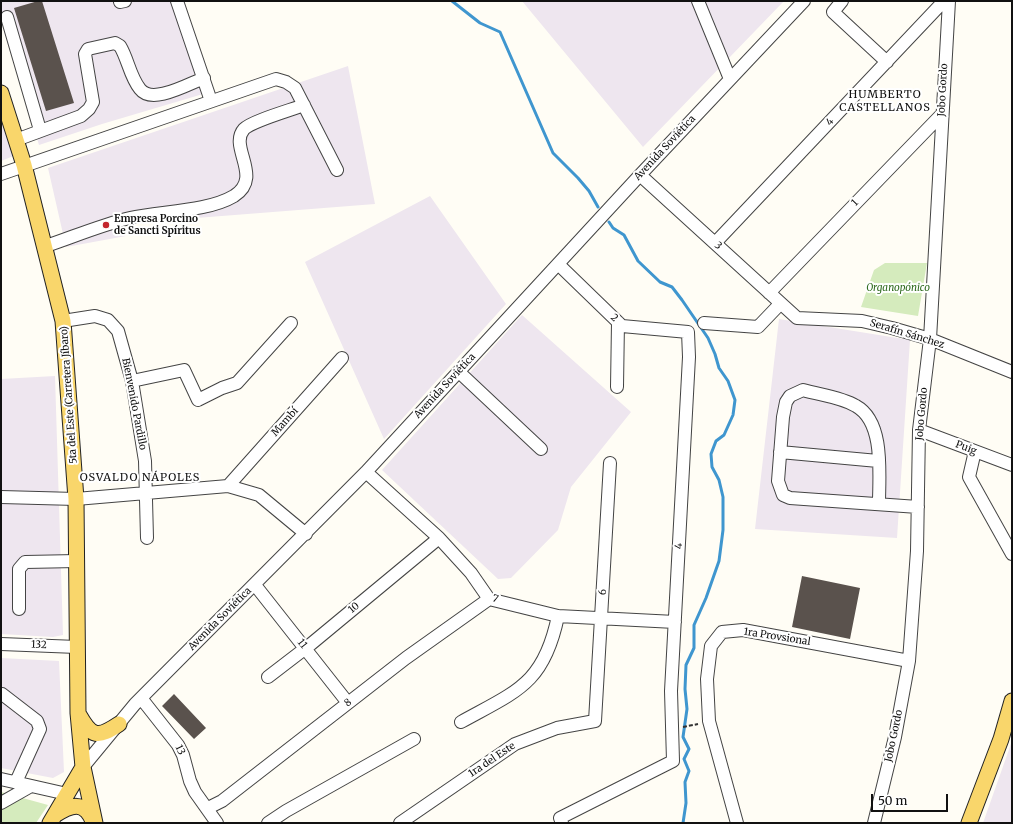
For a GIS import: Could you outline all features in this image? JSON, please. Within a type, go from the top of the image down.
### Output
[{"type":"main road","name":"5ta del Este (Carretera Jíbaro)","points":[[1,93],[24,166],[46,246],[63,321],[76,499],[78,713],[83,767],[94,823]]},
{"type":"main road","points":[[968,823],[1001,739],[1012,702]]},
{"type":"main road","points":[[78,713],[88,730],[94,734],[100,734],[108,731],[118,724]]},
{"type":"main road","points":[[52,819],[83,767]]},
{"type":"main road","points":[[52,819],[69,806],[81,806],[90,813],[94,823]]},
{"type":"street","points":[[177,1],[211,101]]},
{"type":"street","points":[[698,1],[730,79]]},
{"type":"street","name":"Avenida Soviética","points":[[83,767],[141,698],[306,534],[366,472],[640,175],[804,1]]},
{"type":"street","points":[[842,1],[833,12],[887,62]]},
{"type":"street","name":"4","points":[[715,243],[944,1]]},
{"type":"street","name":"Jobo Gordo","points":[[874,823],[895,737],[909,661],[917,551],[919,430],[930,339],[949,1]]},
{"type":"street","points":[[6,17],[40,130]]},
{"type":"street","points":[[16,140],[81,116],[89,109],[92,102],[85,54],[88,49],[115,43],[120,46],[140,89],[147,95],[157,96],[204,78]]},
{"type":"street","points":[[1,174],[276,78],[295,88],[337,170]]},
{"type":"street","points":[[46,246],[130,218],[213,204],[234,196],[241,189],[248,175],[239,140],[244,129],[254,123],[304,105]]},
{"type":"street","name":"1","points":[[769,293],[942,114]]},
{"type":"street","name":"3","points":[[640,175],[797,318]]},
{"type":"street","name":"2","points":[[558,264],[622,326],[688,332]]},
{"type":"street","points":[[704,323],[758,327],[780,304]]},
{"type":"street","name":"Bienvenido Pardillo","points":[[63,321],[95,316],[108,320],[118,331],[132,381],[145,461],[147,538]]},
{"type":"street","name":"Serafín Sánchez","points":[[797,318],[862,321],[892,328],[930,339],[1012,372]]},
{"type":"street","points":[[617,387],[618,322]]},
{"type":"street","points":[[132,381],[184,370],[198,400],[237,383],[291,323]]},
{"type":"street","name":"4","points":[[562,823],[560,818],[673,761],[671,691],[689,357],[688,332]]},
{"type":"street","name":"Mambí","points":[[228,486],[342,358]]},
{"type":"street","points":[[459,372],[541,449]]},
{"type":"street","points":[[879,504],[878,461],[874,426],[864,412],[856,406],[844,401],[803,390],[797,391],[786,402],[783,417],[778,481],[783,495],[790,498],[918,507]]},
{"type":"street","name":"Puig","points":[[919,430],[1012,465]]},
{"type":"street","points":[[975,451],[969,477],[1012,554]]},
{"type":"street","points":[[780,452],[878,461]]},
{"type":"street","name":"6","points":[[594,721],[610,463]]},
{"type":"street","name":"7","points":[[366,472],[440,538],[471,573],[489,599],[558,616],[675,622]]},
{"type":"street","points":[[1,497],[76,499],[228,486],[259,495],[306,534]]},
{"type":"street","name":"10","points":[[268,677],[306,648],[440,538]]},
{"type":"street","points":[[19,609],[19,569],[25,562],[77,561]]},
{"type":"street","name":"11","points":[[255,585],[348,703]]},
{"type":"street","name":"8","points":[[208,808],[222,801],[406,658],[489,599]]},
{"type":"street","points":[[461,722],[519,690],[532,678],[544,660],[553,641],[558,616]]},
{"type":"street","name":"1ra Provsional","points":[[737,823],[709,721],[707,679],[711,646],[722,632],[743,630],[909,661]]},
{"type":"street","name":"132","points":[[1,644],[78,647]]},
{"type":"street","points":[[2,694],[37,721],[40,729],[16,782]]},
{"type":"street","name":"13","points":[[141,698],[178,745],[183,755],[190,781],[195,792],[208,808],[217,823]]},
{"type":"street","name":"1ra del Este","points":[[400,823],[516,744],[557,728],[594,721]]},
{"type":"street","points":[[268,823],[286,810],[414,739]]},
{"type":"street","points":[[1,779],[67,794]]},
{"type":"street","points":[[1,803],[31,786]]},
{"type":"shaded area","points":[[1,1],[181,1],[203,94],[102,124],[39,145],[1,22]]},
{"type":"shaded area","points":[[522,1],[784,1],[643,147]]},
{"type":"shaded area","name":"Empresa Porcino de Sancti Spíritus","points":[[348,66],[375,204],[107,225],[126,236],[66,247],[48,168]]},
{"type":"shaded area","points":[[1,108],[16,155],[1,161]]},
{"type":"shaded area","points":[[430,196],[506,304],[384,439],[305,262]]},
{"type":"shaded area","points":[[522,315],[631,412],[571,487],[558,530],[511,578],[498,579],[382,470]]},
{"type":"shaded area","points":[[779,319],[910,340],[897,538],[755,529]]},
{"type":"shaded area","points":[[55,376],[63,635],[53,637],[1,634],[1,379]]},
{"type":"shaded area","points":[[1,658],[59,661],[64,772],[53,778],[1,768]]},
{"type":"shaded area","points":[[1012,741],[1012,823],[983,823]]},
{"type":"green space","name":"Organopónico","points":[[885,263],[927,263],[918,316],[861,307],[874,270]]},
{"type":"green space","points":[[1,792],[48,805],[36,823],[1,823]]},
{"type":"building","points":[[42,1],[74,103],[46,111],[14,8]]},
{"type":"building","points":[[802,576],[860,588],[850,639],[792,627]]},
{"type":"building","points":[[174,694],[206,728],[194,739],[162,706]]},
{"type":"waterway","points":[[452,1],[480,23],[500,32],[553,153],[589,191],[598,207]]},
{"type":"waterway","points":[[609,222],[613,228],[624,235],[638,261],[660,282],[672,287],[682,300],[708,338],[719,368],[728,381],[735,400],[733,415],[724,435],[716,441],[711,454],[712,467],[719,480],[723,497],[723,530],[719,561],[706,598],[694,625],[694,648],[686,665],[685,689],[687,709],[683,737],[689,749],[684,759],[689,771],[685,782],[686,803],[683,823]]},
{"type":"place","name":"Empresa Porcino de Sancti Spíritus","points":[[106,225]]},
{"type":"district","name":"HUMBERTO CASTELLANOS","points":[[885,101]]},
{"type":"district","name":"OSVALDO NÁPOLES","points":[[140,478]]}]
